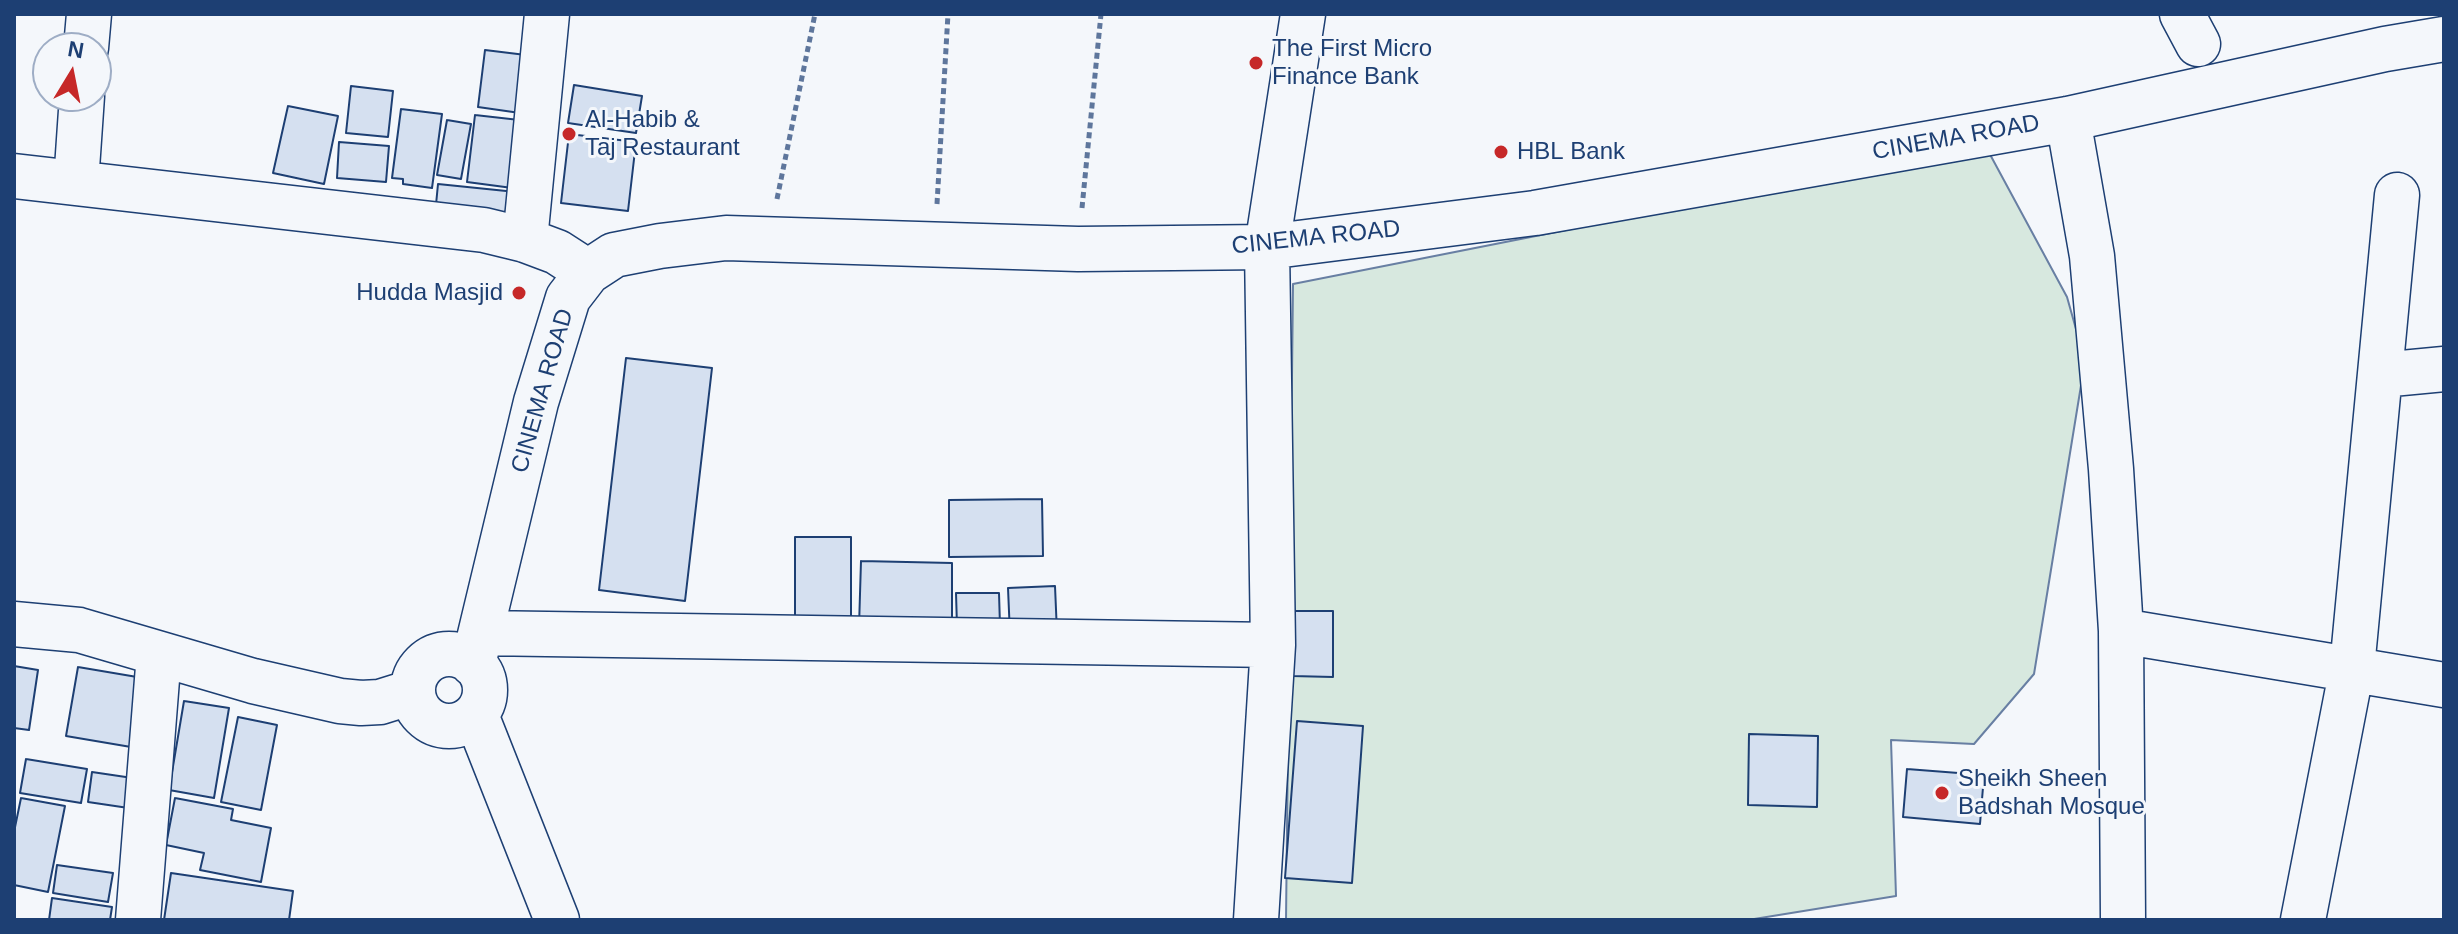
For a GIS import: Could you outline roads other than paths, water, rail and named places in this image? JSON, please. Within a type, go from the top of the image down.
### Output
[{"type":"street","points":[[525,240],[547,14]]},
{"type":"street","points":[[1256,920],[1273,645],[1267,247],[1303,14]]},
{"type":"street","name":"CINEMA ROAD","points":[[477,648],[536,402],[568,298],[588,272],[614,255],[726,238],[1078,249],[1267,247],[1535,213],[2068,119],[2385,49],[2444,39]]},
{"type":"street","points":[[76,183],[81,112]]},
{"type":"street","points":[[2068,119],[2092,256],[2110,454],[2121,631],[2123,920]]},
{"type":"street","points":[[14,176],[484,230],[557,252],[588,272]]},
{"type":"street","points":[[2303,920],[2352,668],[2397,195]]},
{"type":"street","points":[[2381,375],[2444,369]]},
{"type":"street","points":[[14,624],[79,630],[253,681],[340,701],[380,702],[412,692]]},
{"type":"street","points":[[2121,631],[2444,685]]},
{"type":"street","points":[[477,648],[485,688],[483,702],[476,715],[464,723],[451,727],[437,725],[416,706],[412,692],[414,679],[422,666],[433,658],[447,654],[461,656],[477,648],[1273,645]]},
{"type":"street","points":[[138,920],[159,654]]},
{"type":"street","points":[[476,715],[557,920]]},
{"type":"place","name":"The First Micro Finance Bank","points":[[1256,63]]},
{"type":"place","name":"Al-Habib & Taj Restaurant","points":[[569,134]]},
{"type":"place","name":"HBL Bank","points":[[1501,152]]},
{"type":"place","name":"Hudda Masjid","points":[[519,293]]},
{"type":"place","name":"Sheikh Sheen Badshah Mosque","points":[[1942,793]]}]
